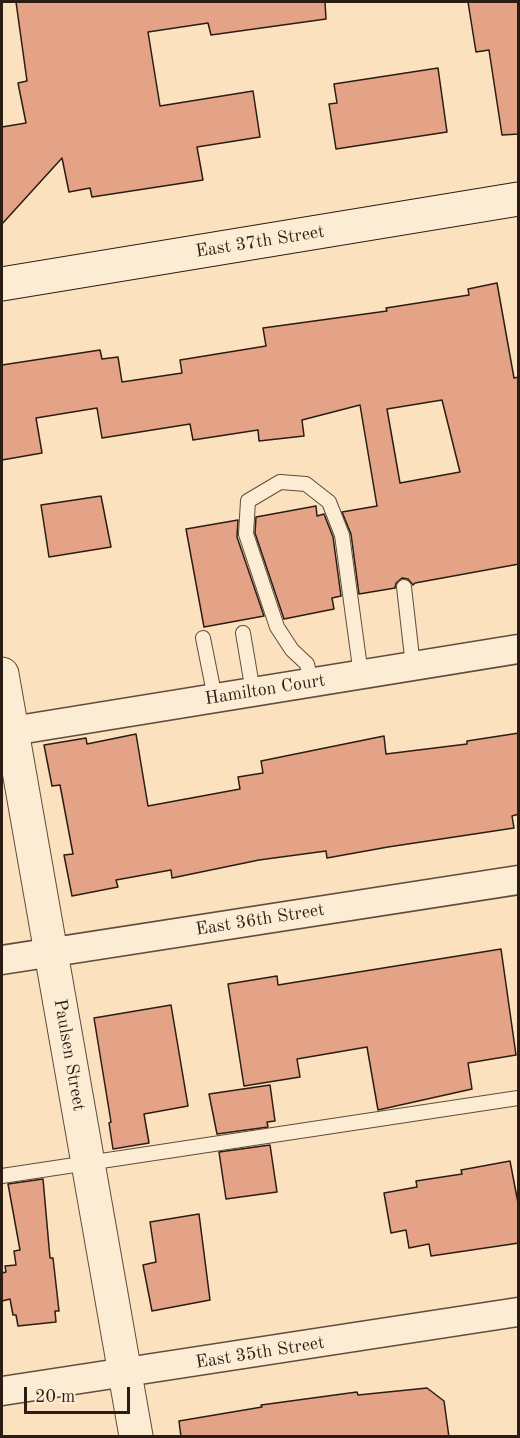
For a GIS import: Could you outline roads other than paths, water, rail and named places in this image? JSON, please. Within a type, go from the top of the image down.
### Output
[{"type":"street","name":"East 37th Street","points":[[2,284],[519,199]]},
{"type":"street","name":"Hamilton Court","points":[[12,730],[519,650]]},
{"type":"street","name":"Paulsen Street","points":[[2,674],[136,1437]]},
{"type":"street","name":"East 36th Street","points":[[2,960],[519,880]]},
{"type":"street","name":"East 35th Street","points":[[2,1391],[519,1312]]},
{"type":"lane","points":[[311,683],[307,664],[292,650],[277,627],[246,534],[248,501],[280,482],[306,484],[329,502],[342,535],[361,675]]},
{"type":"lane","points":[[404,587],[413,666]]},
{"type":"lane","points":[[243,633],[253,692]]},
{"type":"lane","points":[[203,638],[215,698]]},
{"type":"lane","points":[[2,1176],[519,1098]]}]
